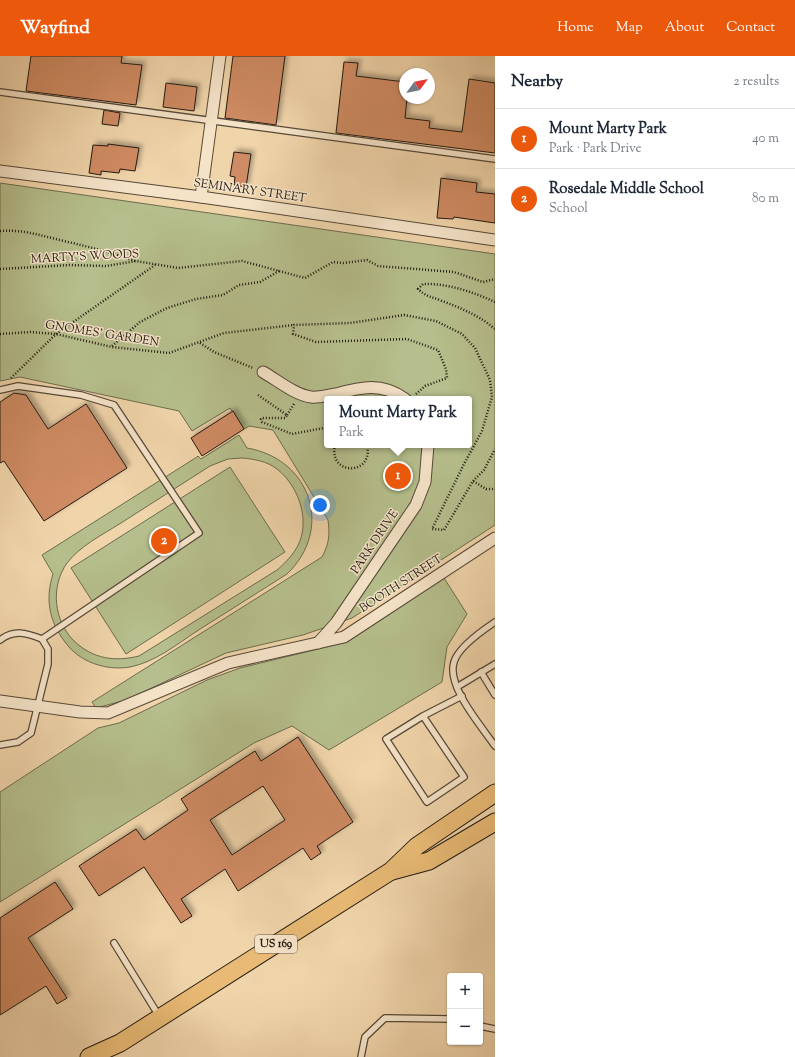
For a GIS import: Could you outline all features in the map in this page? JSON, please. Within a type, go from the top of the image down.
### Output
[{"type":"main road","name":"US 169","points":[[89,1057],[120,1043],[391,871],[417,846],[495,793]]},
{"type":"main road","name":"US 169","points":[[391,871],[429,861],[495,822]]},
{"type":"main road","name":"US 169","points":[[106,1057],[120,1043]]},
{"type":"street","points":[[200,197],[220,56]]},
{"type":"street","name":"SEMINARY STREET","points":[[0,171],[200,197],[495,240]]},
{"type":"street","points":[[263,372],[303,395],[313,397],[360,388],[379,387],[408,396]]},
{"type":"street","name":"PARK DRIVE","points":[[318,643],[336,623],[416,505],[425,482],[428,448]]},
{"type":"street","name":"BOOTH STREET","points":[[38,706],[80,712],[108,713],[228,663],[344,637],[495,538]]},
{"type":"street","points":[[0,701],[38,706]]},
{"type":"lane","points":[[0,92],[495,159]]},
{"type":"lane","points":[[0,390],[18,386],[26,387],[81,395],[114,405],[200,533],[42,639]]},
{"type":"lane","points":[[495,622],[477,634],[454,662],[454,676],[457,687],[495,746]]},
{"type":"lane","points":[[0,640],[5,636],[23,632],[42,639],[48,649],[48,664],[31,733],[18,742],[0,745]]},
{"type":"lane","points":[[457,687],[495,664]]},
{"type":"lane","points":[[481,672],[495,695]]},
{"type":"lane","points":[[423,716],[464,777],[427,802],[386,739],[423,716],[462,696]]},
{"type":"lane","points":[[114,943],[160,1018]]},
{"type":"lane","points":[[361,1057],[365,1037],[385,1018],[447,1019]]},
{"type":"lane","points":[[483,1027],[495,1029]]},
{"type":"path","points":[[0,231],[17,229],[110,251],[136,261]]},
{"type":"path","name":"MARTY'S WOODS","points":[[0,269],[70,265],[106,266],[136,261],[178,268],[242,261],[280,270],[293,276],[305,278],[333,262],[343,263],[367,260],[378,266],[454,272],[483,282],[495,279]]},
{"type":"path","points":[[6,383],[56,334],[155,264]]},
{"type":"path","points":[[112,347],[140,322],[167,308],[196,299],[223,295],[239,285],[260,282],[280,270]]},
{"type":"path","points":[[495,302],[479,294],[436,283],[423,284],[418,289],[425,296],[441,300],[485,320],[495,329]]},
{"type":"path","points":[[411,396],[425,386],[447,378],[446,369],[438,350],[407,339],[316,342],[293,334],[294,325],[350,323],[404,315],[436,321],[462,334],[475,348],[490,380],[492,397],[482,431],[432,529],[444,530],[473,480],[484,470],[495,449]]},
{"type":"path","name":"GNOMES' GARDEN","points":[[0,334],[30,332],[56,334],[112,347],[169,353],[224,333],[294,325]]},
{"type":"path","points":[[200,342],[214,352],[263,372]]},
{"type":"path","points":[[258,395],[287,415],[285,418],[262,418],[262,422],[292,434],[324,428]]},
{"type":"path","points":[[334,448],[336,459],[340,465],[347,468],[355,468],[362,465],[367,459],[368,448]]},
{"type":"path","points":[[473,480],[486,489],[495,489]]},
{"type":"green space","points":[[0,183],[495,254],[495,525],[352,618],[303,635],[226,653],[126,700],[96,708],[92,702],[322,557],[328,539],[328,520],[273,430],[249,426],[244,429],[230,408],[192,431],[179,411],[20,377],[0,381]]},
{"type":"green space","points":[[239,435],[247,448],[269,455],[287,466],[300,481],[309,498],[312,517],[310,537],[301,556],[287,574],[157,657],[139,665],[121,668],[112,668],[94,664],[85,660],[71,649],[55,626],[49,601],[49,592],[53,574],[42,555],[198,456],[201,459]],"holes":[[[242,458],[264,462],[273,466],[285,477],[297,496],[303,519],[303,531],[300,542],[286,562],[277,570],[139,656],[121,659],[105,658],[89,652],[74,641],[62,624],[56,593],[62,572],[72,557],[92,541],[210,466],[228,459]]]},
{"type":"green space","points":[[230,467],[285,552],[126,654],[71,568]]},
{"type":"green space","points":[[444,578],[467,614],[447,647],[442,682],[329,750],[292,726],[254,743],[0,902],[0,792],[98,728],[119,723],[207,680],[240,668],[347,642]]},
{"type":"building","points":[[31,56],[122,56],[121,63],[142,65],[136,105],[26,91]]},
{"type":"building","points":[[233,56],[285,56],[276,125],[225,118]]},
{"type":"building","points":[[344,62],[358,63],[356,76],[399,81],[399,104],[406,104],[405,118],[430,121],[429,128],[462,132],[469,79],[495,83],[495,153],[336,133]]},
{"type":"building","points":[[166,83],[197,87],[194,111],[163,107]]},
{"type":"building","points":[[104,110],[120,113],[118,126],[102,124]]},
{"type":"building","points":[[108,144],[139,148],[135,171],[120,169],[119,173],[101,171],[101,175],[89,173],[93,145],[108,146]]},
{"type":"building","points":[[234,152],[251,154],[246,187],[234,185],[235,177],[230,176]]},
{"type":"building","points":[[441,178],[477,183],[476,192],[495,194],[495,223],[454,217],[453,219],[437,218]]},
{"type":"building","points":[[14,393],[26,395],[48,429],[86,404],[127,468],[44,521],[4,461],[0,463],[0,402]]},
{"type":"building","points":[[233,411],[244,429],[202,456],[191,438]]},
{"type":"building","points":[[298,737],[353,822],[317,846],[321,853],[311,860],[303,848],[238,891],[225,869],[181,899],[192,916],[181,923],[144,867],[99,896],[79,866],[136,829],[144,840],[188,810],[181,799],[255,751],[261,761]],"holes":[[[263,786],[285,820],[232,855],[210,820]]]},
{"type":"building","points":[[55,882],[73,909],[28,938],[67,998],[57,1004],[46,986],[0,1015],[0,918]]},
{"type":"place","name":"Mount Marty Park","points":[[398,476]]},
{"type":"place","name":"Rosedale Middle School","points":[[164,541]]}]
